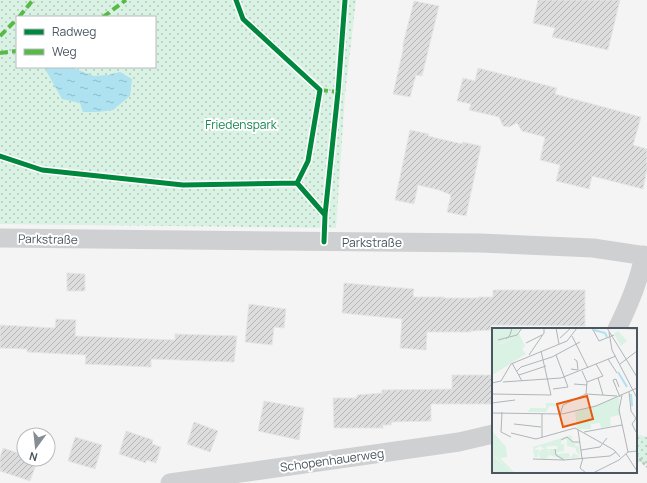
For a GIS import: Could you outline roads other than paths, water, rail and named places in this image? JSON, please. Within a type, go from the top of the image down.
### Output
[{"type":"street","name":"Parkstraße","points":[[0,238],[480,243],[593,248],[646,255]]},
{"type":"street","points":[[617,328],[635,288],[646,255]]},
{"type":"street","name":"Schopenhauerweg","points":[[170,483],[459,442],[492,434]]},
{"type":"water","points":[[45,68],[73,68],[94,76],[120,72],[132,79],[130,96],[113,110],[83,112],[80,103],[62,99]]},
{"type":"park label","name":"Friedenspark","points":[[241,124]]}]
